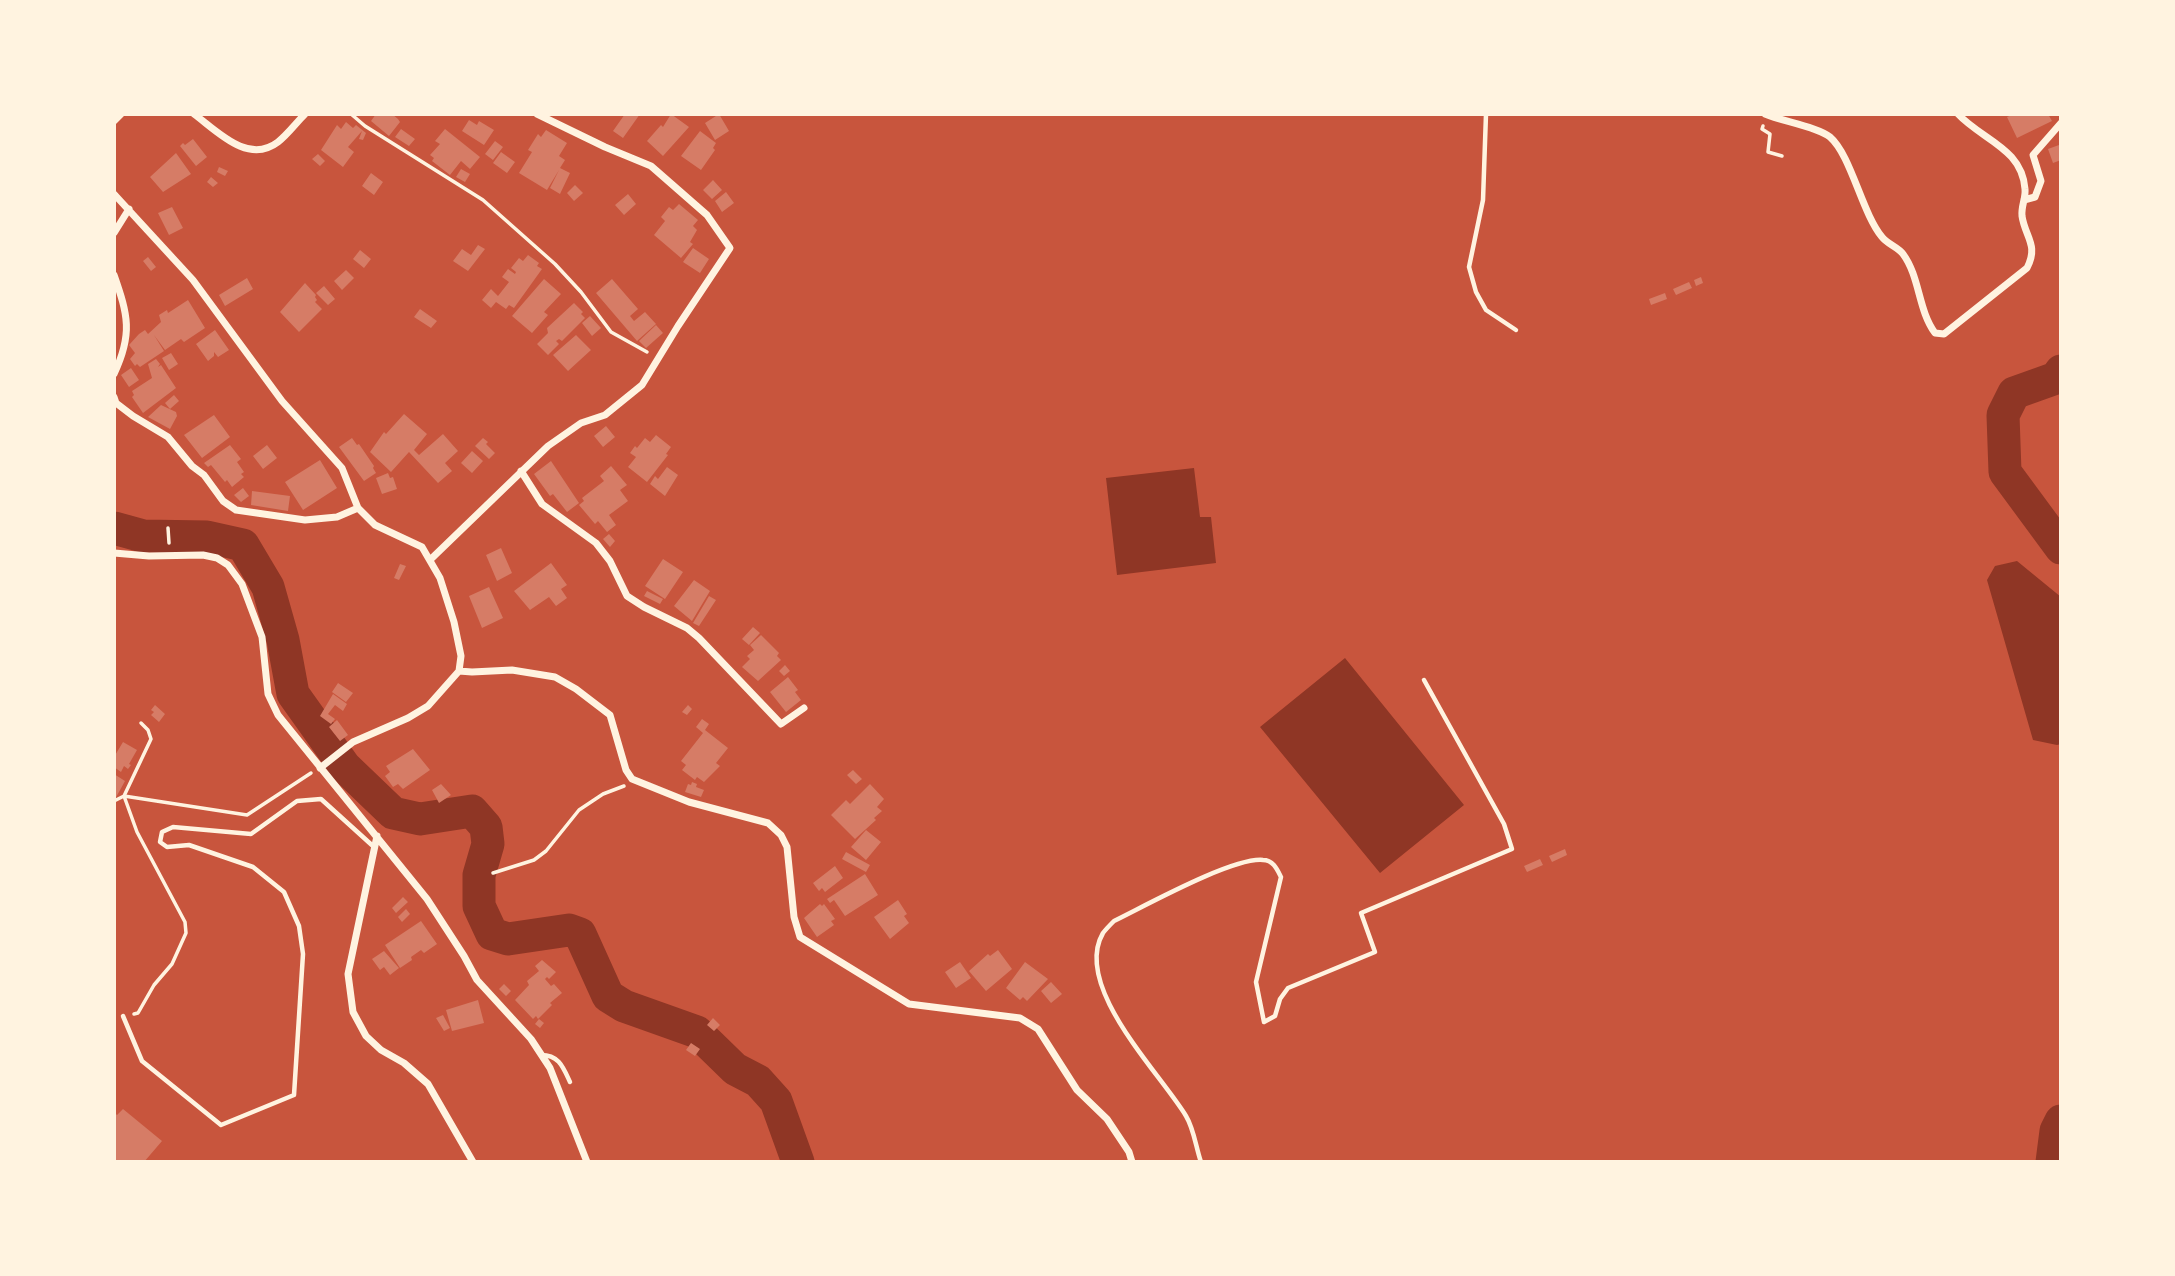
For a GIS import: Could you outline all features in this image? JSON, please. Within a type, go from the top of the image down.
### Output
[{"type":"street","points":[[114,121],[121,114]]},
{"type":"street","points":[[194,114],[233,143],[250,150],[265,149],[277,143],[305,114]]},
{"type":"street","points":[[431,559],[548,446],[581,423],[605,415],[642,385],[730,248],[707,215],[651,166],[537,114]]},
{"type":"street","points":[[1766,114],[1828,135],[1838,146],[1854,184],[1882,237],[1902,253],[1914,279],[1927,322],[1935,333],[1944,334],[2027,268],[2032,259],[2032,244],[2022,217],[2025,190],[2021,170],[2014,157],[1958,114]]},
{"type":"street","points":[[2024,200],[2035,197],[2041,181],[2033,155],[2061,123]]},
{"type":"street","points":[[114,194],[193,280],[282,401],[342,468],[358,508],[375,524],[422,547],[431,559],[454,621],[461,656],[459,671],[428,706],[408,718],[353,742],[320,768]]},
{"type":"street","points":[[114,233],[129,209]]},
{"type":"street","points":[[114,275],[127,311],[127,337],[114,374]]},
{"type":"street","points":[[114,397],[116,403],[133,416],[168,437],[192,466],[204,475],[223,502],[236,510],[305,520],[337,517],[358,508]]},
{"type":"street","points":[[521,471],[542,504],[596,543],[610,561],[627,596],[693,633],[781,724],[804,708]]},
{"type":"street","points":[[114,553],[149,556],[203,555],[217,558],[228,565],[242,584],[262,637],[268,694],[278,715],[427,899],[477,980],[531,1039],[550,1068],[587,1162]]},
{"type":"street","points":[[459,671],[512,670],[555,677],[610,715],[626,769],[632,779],[689,802],[768,823],[781,835],[787,847],[794,917],[800,937],[909,1004],[1020,1018],[1038,1029],[1077,1090],[1107,1119],[1129,1152],[1132,1162]]},
{"type":"street","points":[[377,835],[348,974],[353,1012],[366,1036],[381,1051],[404,1063],[428,1084],[473,1162]]},
{"type":"lane","points":[[1486,114],[1483,200],[1469,267],[1476,292],[1486,310],[1516,330]]},
{"type":"lane","points":[[1201,1162],[1188,1119],[1110,1009],[1099,980],[1098,946],[1103,933],[1114,921],[1216,872],[1265,859],[1276,865],[1281,877],[1256,982],[1264,1022],[1275,1017],[1280,999],[1288,988],[1374,952],[1362,913],[1511,849],[1504,824],[1424,680]]},
{"type":"lane","points":[[123,1016],[142,1061],[221,1125],[294,1095],[303,954],[299,926],[284,892],[253,867],[189,845],[167,847],[160,842],[162,832],[173,827],[251,834],[298,801],[321,799],[375,847]]},
{"type":"lane","points":[[541,1055],[551,1055],[562,1064],[570,1082]]},
{"type":"path","points":[[351,114],[365,126],[483,200],[555,264],[581,292],[611,332],[658,359]]},
{"type":"path","points":[[1766,114],[1762,129],[1770,134],[1768,152],[1782,156]]},
{"type":"path","points":[[168,528],[170,549]]},
{"type":"path","points":[[123,1016],[138,1013],[154,985],[172,964],[186,933],[178,905],[157,873],[137,832],[124,796],[151,740],[148,730],[141,723]]},
{"type":"path","points":[[114,801],[124,796],[247,815],[320,768]]},
{"type":"path","points":[[493,873],[527,864],[540,856],[579,810],[614,789]]},
{"type":"shaded area","points":[[1194,468],[1200,517],[1211,517],[1216,563],[1117,575],[1106,478]]},
{"type":"shaded area","points":[[2017,561],[2061,597],[2061,744],[2057,745],[2033,740],[1987,580],[1995,566]]},
{"type":"shaded area","points":[[1345,658],[1464,805],[1380,873],[1260,727]]},
{"type":"building","points":[[376,114],[392,114],[400,122],[389,136],[371,121]]},
{"type":"building","points":[[625,114],[640,114],[623,138],[613,131]]},
{"type":"building","points":[[671,114],[689,127],[663,156],[647,141],[661,125],[663,127]]},
{"type":"building","points":[[719,114],[729,131],[715,140],[705,123]]},
{"type":"building","points":[[2014,114],[2048,114],[2052,121],[2017,138],[2007,117]]},
{"type":"building","points":[[469,120],[477,125],[479,121],[494,130],[484,145],[462,131]]},
{"type":"building","points":[[346,122],[353,128],[356,125],[366,133],[363,140],[359,139],[362,131],[348,147],[354,152],[343,167],[321,150],[337,125],[341,129]]},
{"type":"building","points":[[401,129],[415,139],[409,146],[395,137]]},
{"type":"building","points":[[445,129],[480,157],[470,169],[461,161],[450,175],[432,161],[434,158],[430,155],[440,144],[435,141]]},
{"type":"building","points":[[546,130],[567,143],[559,156],[565,160],[560,168],[570,173],[560,194],[550,188],[559,170],[547,190],[519,173],[532,152],[528,150],[538,134],[541,137]]},
{"type":"building","points":[[700,131],[716,143],[713,148],[715,150],[701,170],[681,156]]},
{"type":"building","points":[[193,139],[207,157],[196,166],[180,146]]},
{"type":"building","points":[[495,141],[503,147],[493,160],[485,154]]},
{"type":"building","points":[[2059,145],[2061,160],[2053,163],[2048,149]]},
{"type":"building","points":[[501,152],[515,162],[507,173],[493,163]]},
{"type":"building","points":[[176,153],[191,174],[163,192],[150,177]]},
{"type":"building","points":[[318,154],[325,161],[320,166],[312,159]]},
{"type":"building","points":[[219,167],[228,171],[225,176],[217,172]]},
{"type":"building","points":[[461,169],[470,174],[465,182],[456,177]]},
{"type":"building","points":[[371,173],[383,182],[374,195],[362,186]]},
{"type":"building","points":[[211,177],[218,183],[213,187],[207,182]]},
{"type":"building","points":[[713,180],[722,190],[712,199],[703,190]]},
{"type":"building","points":[[575,185],[583,193],[574,201],[567,193]]},
{"type":"building","points":[[726,192],[734,203],[722,212],[715,201]]},
{"type":"building","points":[[628,194],[636,204],[624,215],[615,205]]},
{"type":"building","points":[[679,204],[698,220],[693,226],[697,230],[690,242],[693,244],[681,258],[654,235],[665,221],[661,217],[669,207],[673,210]]},
{"type":"building","points":[[172,207],[183,228],[169,235],[158,213]]},
{"type":"building","points":[[478,245],[485,249],[468,271],[453,261],[462,249],[471,255]]},
{"type":"building","points":[[693,248],[709,259],[700,273],[683,262]]},
{"type":"building","points":[[360,250],[371,259],[364,268],[353,259]]},
{"type":"building","points":[[528,255],[539,263],[537,266],[542,269],[514,308],[509,305],[506,309],[496,302],[491,308],[482,300],[491,289],[498,296],[509,282],[502,277],[508,269],[515,274],[511,268],[519,258],[523,261]]},
{"type":"building","points":[[148,257],[156,267],[151,271],[143,261]]},
{"type":"building","points":[[346,270],[354,278],[342,290],[334,281]]},
{"type":"building","points":[[1701,277],[1703,283],[1696,286],[1694,280]]},
{"type":"building","points":[[247,278],[253,289],[225,306],[219,295]]},
{"type":"building","points":[[544,279],[561,294],[544,312],[548,315],[532,333],[512,316]]},
{"type":"building","points":[[612,279],[638,309],[630,316],[634,321],[645,312],[656,324],[637,341],[596,293]]},
{"type":"building","points":[[1689,282],[1692,288],[1676,295],[1673,289]]},
{"type":"building","points":[[305,283],[316,295],[315,302],[322,309],[299,332],[280,312]]},
{"type":"building","points":[[324,286],[335,299],[328,305],[316,293]]},
{"type":"building","points":[[1665,293],[1667,299],[1651,305],[1649,299]]},
{"type":"building","points":[[188,300],[205,328],[184,342],[181,339],[165,350],[154,335],[164,351],[140,367],[137,364],[135,366],[130,359],[135,353],[129,345],[139,334],[145,330],[148,334],[161,322],[159,315],[167,310],[168,313]]},
{"type":"building","points":[[574,303],[585,318],[562,341],[556,341],[559,344],[548,355],[537,344],[548,333],[547,328]]},
{"type":"building","points":[[420,309],[437,321],[431,328],[414,317]]},
{"type":"building","points":[[590,316],[601,328],[592,336],[582,323]]},
{"type":"building","points":[[656,325],[663,333],[646,348],[639,341]]},
{"type":"building","points":[[215,330],[229,350],[218,357],[214,352],[214,356],[208,361],[196,344]]},
{"type":"building","points":[[576,335],[591,350],[568,371],[553,355]]},
{"type":"building","points":[[171,353],[178,364],[169,370],[162,358]]},
{"type":"building","points":[[156,359],[160,364],[158,367],[161,365],[176,388],[143,413],[132,397],[132,391],[152,378],[148,364]]},
{"type":"building","points":[[131,368],[139,380],[129,387],[121,375]]},
{"type":"building","points":[[174,395],[179,401],[170,409],[165,403]]},
{"type":"building","points":[[161,405],[176,412],[177,416],[170,429],[148,417]]},
{"type":"building","points":[[404,414],[427,434],[414,450],[419,455],[443,434],[458,451],[445,463],[452,471],[438,483],[409,452],[391,472],[370,452],[384,432],[386,434]]},
{"type":"building","points":[[214,415],[230,437],[202,458],[184,435]]},
{"type":"building","points":[[606,426],[615,437],[603,447],[594,436]]},
{"type":"building","points":[[656,435],[671,447],[647,482],[628,467],[636,457],[630,453],[645,438],[650,442]]},
{"type":"building","points":[[352,438],[359,444],[376,473],[364,481],[339,447]]},
{"type":"building","points":[[483,438],[495,453],[489,459],[475,446]]},
{"type":"building","points":[[230,445],[241,459],[237,462],[244,472],[241,474],[244,477],[232,487],[211,465],[208,467],[204,463]]},
{"type":"building","points":[[267,445],[277,458],[263,469],[253,456]]},
{"type":"building","points":[[472,451],[483,461],[472,473],[461,463]]},
{"type":"building","points":[[320,460],[337,488],[303,510],[285,482]]},
{"type":"building","points":[[551,461],[579,503],[567,512],[553,494],[550,496],[534,474]]},
{"type":"building","points":[[611,466],[627,485],[620,490],[628,501],[609,515],[616,525],[607,532],[598,521],[595,524],[579,505],[584,501],[582,498],[604,481],[600,476]]},
{"type":"building","points":[[667,467],[678,475],[665,496],[650,484],[655,476],[658,479]]},
{"type":"building","points":[[388,473],[390,478],[393,477],[397,489],[382,494],[376,478]]},
{"type":"building","points":[[243,488],[249,496],[241,502],[234,495]]},
{"type":"building","points":[[252,491],[290,496],[288,511],[251,505]]},
{"type":"building","points":[[609,534],[615,541],[610,547],[603,539]]},
{"type":"building","points":[[501,548],[512,573],[497,581],[486,555]]},
{"type":"building","points":[[663,559],[683,572],[665,599],[645,586]]},
{"type":"building","points":[[551,563],[567,585],[561,589],[567,598],[556,606],[549,597],[530,610],[514,591]]},
{"type":"building","points":[[400,564],[406,566],[399,580],[394,578]]},
{"type":"building","points":[[694,580],[710,591],[692,621],[674,606]]},
{"type":"building","points":[[489,587],[503,618],[482,628],[469,596]]},
{"type":"building","points":[[647,591],[663,599],[660,604],[644,596]]},
{"type":"building","points":[[709,596],[716,600],[699,626],[693,623]]},
{"type":"building","points":[[753,627],[760,633],[749,645],[742,639]]},
{"type":"building","points":[[761,635],[779,653],[777,656],[781,660],[758,681],[742,667],[750,659],[747,656],[754,650],[750,645]]},
{"type":"building","points":[[785,665],[790,671],[784,676],[779,671]]},
{"type":"building","points":[[788,677],[798,690],[795,692],[801,700],[786,712],[770,692]]},
{"type":"building","points":[[338,683],[353,693],[346,702],[332,692]]},
{"type":"building","points":[[333,694],[347,704],[343,711],[335,705],[328,714],[335,719],[331,724],[320,716]]},
{"type":"building","points":[[155,705],[165,714],[159,722],[151,715]]},
{"type":"building","points":[[688,705],[692,709],[687,715],[682,712]]},
{"type":"building","points":[[702,719],[709,724],[705,730],[728,748],[716,763],[720,766],[704,782],[697,777],[695,780],[682,770],[686,765],[681,761],[703,733],[696,727]]},
{"type":"building","points":[[337,720],[348,735],[340,741],[329,727]]},
{"type":"building","points":[[123,742],[137,750],[129,764],[131,765],[128,769],[124,766],[121,772],[114,767],[114,757]]},
{"type":"building","points":[[413,749],[430,770],[403,789],[398,784],[393,787],[385,776],[390,772],[386,766]]},
{"type":"building","points":[[853,770],[862,779],[856,784],[847,775]]},
{"type":"building","points":[[114,774],[125,781],[114,801]]},
{"type":"building","points":[[692,782],[704,790],[701,797],[685,792],[688,784],[691,785]]},
{"type":"building","points":[[441,784],[451,795],[439,803],[432,790]]},
{"type":"building","points":[[870,784],[884,799],[877,807],[882,811],[855,839],[831,815],[846,800],[850,804]]},
{"type":"building","points":[[866,830],[881,842],[866,860],[851,847]]},
{"type":"building","points":[[1565,849],[1567,855],[1552,862],[1549,856]]},
{"type":"building","points":[[846,852],[870,865],[866,872],[842,859]]},
{"type":"building","points":[[1540,859],[1543,865],[1527,872],[1524,866]]},
{"type":"building","points":[[835,866],[843,878],[825,892],[822,888],[819,891],[813,883]]},
{"type":"building","points":[[865,874],[878,895],[845,916],[834,900],[830,903],[827,899]]},
{"type":"building","points":[[403,897],[408,902],[396,913],[392,908]]},
{"type":"building","points":[[898,900],[909,923],[890,939],[874,917]]},
{"type":"building","points":[[820,904],[824,904],[835,919],[831,921],[834,925],[817,937],[804,918]]},
{"type":"building","points":[[406,909],[410,914],[402,922],[398,917]]},
{"type":"building","points":[[421,921],[437,944],[424,953],[421,950],[400,968],[385,945]]},
{"type":"building","points":[[998,950],[1012,969],[986,991],[969,971],[988,954],[990,956]]},
{"type":"building","points":[[384,951],[399,968],[390,975],[384,967],[380,970],[372,959]]},
{"type":"building","points":[[542,960],[556,972],[549,979],[545,979],[562,993],[538,1019],[536,1016],[533,1019],[515,1000],[529,985],[527,981],[539,971],[535,966]]},
{"type":"building","points":[[960,962],[971,978],[956,988],[945,972]]},
{"type":"building","points":[[1025,962],[1048,979],[1027,1001],[1023,997],[1020,1000],[1006,988]]},
{"type":"building","points":[[1051,982],[1062,994],[1051,1003],[1041,991]]},
{"type":"building","points":[[504,984],[511,991],[506,996],[499,989]]},
{"type":"building","points":[[478,1000],[484,1023],[452,1031],[446,1010]]},
{"type":"building","points":[[443,1015],[450,1028],[444,1031],[436,1018]]},
{"type":"building","points":[[713,1018],[720,1025],[714,1031],[707,1025]]},
{"type":"building","points":[[539,1019],[544,1023],[540,1028],[535,1024]]},
{"type":"building","points":[[691,1043],[700,1049],[695,1056],[686,1050]]},
{"type":"building","points":[[123,1109],[162,1141],[144,1162],[114,1162],[114,1112],[117,1115]]},
{"type":"waterway","points":[[2061,371],[2056,378],[2014,393],[2003,415],[2005,472],[2061,548]]},
{"type":"waterway","points":[[114,528],[143,536],[207,537],[243,545],[268,587],[283,640],[293,694],[345,767],[393,813],[420,819],[472,811],[486,827],[488,844],[479,875],[479,906],[492,934],[508,939],[569,930],[580,934],[608,996],[624,1006],[697,1032],[735,1069],[758,1081],[776,1101],[798,1162]]},
{"type":"waterway","points":[[2052,1162],[2056,1131],[2061,1121]]}]
